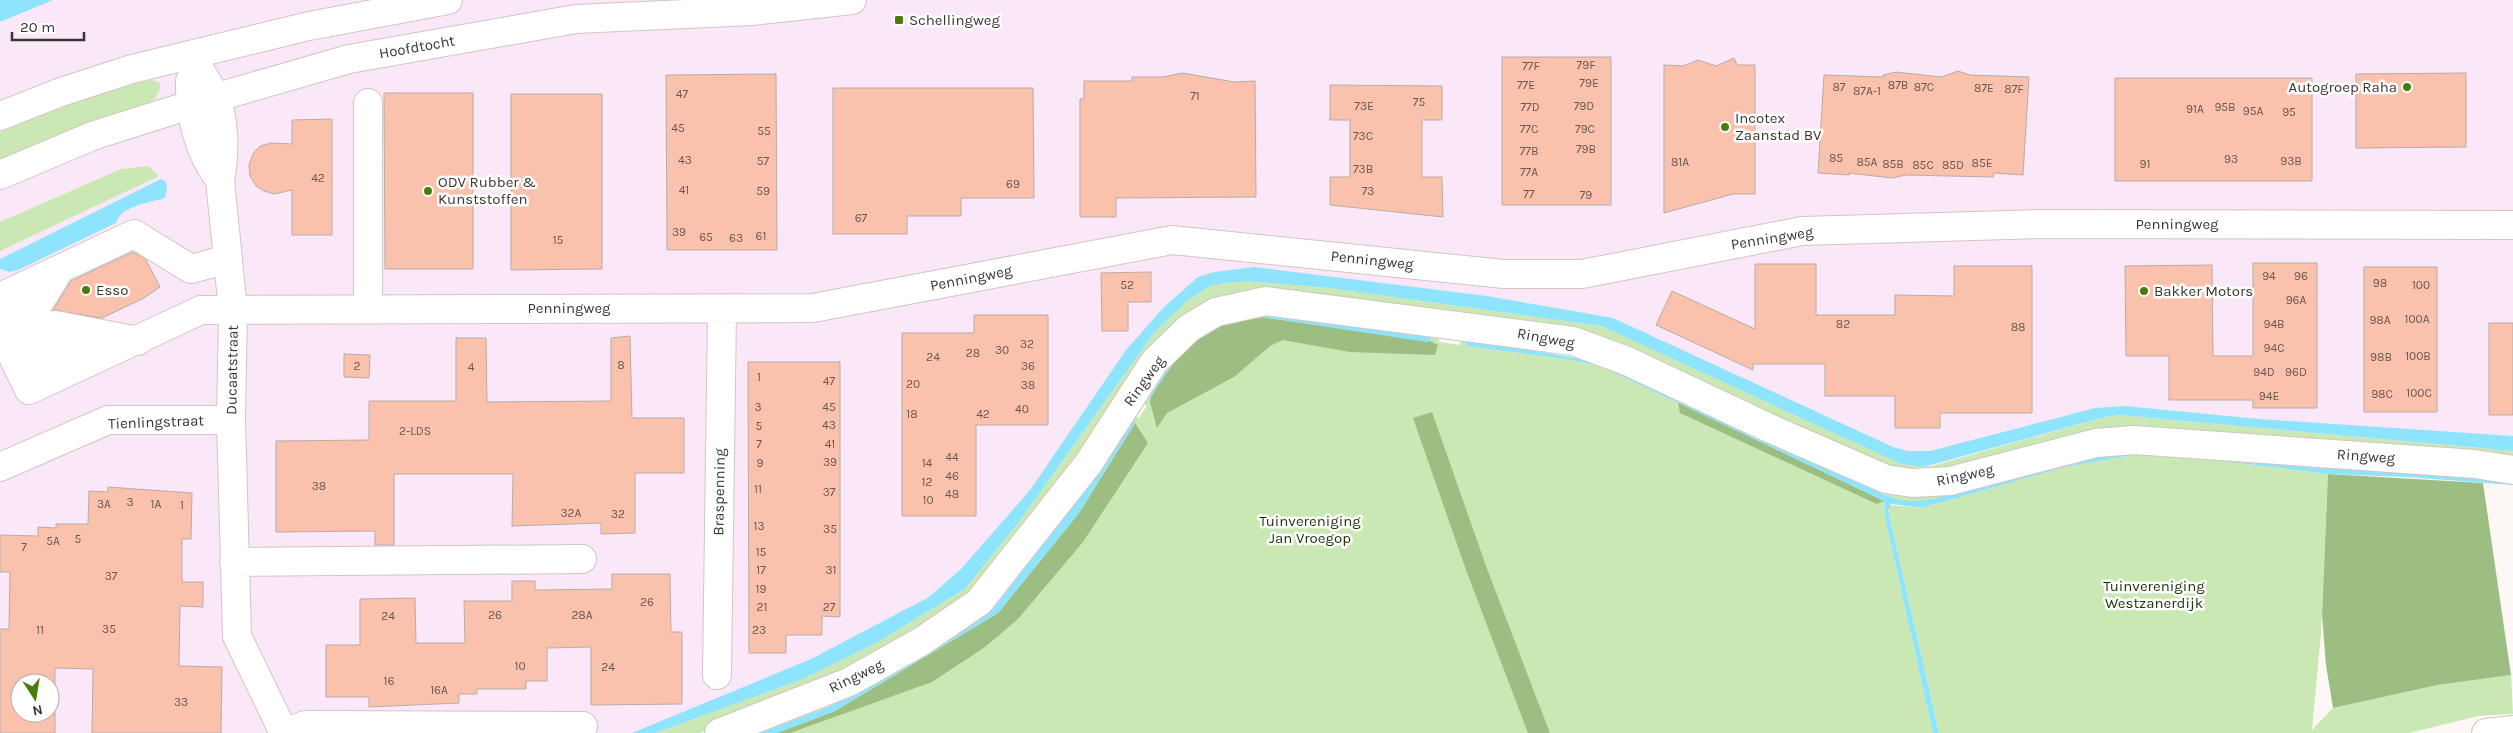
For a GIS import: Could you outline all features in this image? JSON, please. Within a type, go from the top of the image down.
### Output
[{"type":"street","points":[[0,116],[61,92],[132,69],[309,26],[448,0]]},
{"type":"street","name":"Hoofdtocht","points":[[0,175],[95,135],[190,105],[349,59],[566,21],[683,7],[752,11],[852,0]]},
{"type":"street","name":"Ducaatstraat","points":[[191,56],[216,98],[223,133],[224,163],[220,180],[233,310],[231,420],[234,562],[238,636],[285,733],[305,726],[583,726]]},
{"type":"street","name":"Ducaatstraat","points":[[191,56],[190,105],[209,166],[220,180]]},
{"type":"street","points":[[368,103],[368,310]]},
{"type":"street","name":"Penningweg","points":[[7,343],[29,390],[200,310],[588,308],[722,310],[813,308],[1172,240],[1504,274],[1582,274],[1802,231],[2038,224],[2513,225]]},
{"type":"street","points":[[0,297],[134,234],[191,269],[228,259]]},
{"type":"street","points":[[7,343],[36,308],[60,269]]},
{"type":"street","name":"Ringweg","points":[[719,733],[849,682],[922,641],[980,602],[1088,464],[1154,362],[1189,328],[1216,312],[1266,301],[1453,324],[1573,342],[1627,361],[1769,428],[1886,479],[1912,483],[1950,481],[2096,443],[2134,440],[2476,464],[2513,470]]},
{"type":"street","name":"Braspenning","points":[[717,675],[722,310]]},
{"type":"street","points":[[7,343],[55,325],[133,341],[169,345]]},
{"type":"street","name":"Tienlingstraat","points":[[0,467],[108,420],[231,420]]},
{"type":"street","points":[[234,562],[582,559]]},
{"type":"street","points":[[2486,733],[2513,730]]},
{"type":"shaded area","points":[[0,0],[2513,0],[2513,459],[1900,474],[1634,359],[1219,297],[963,606],[695,733],[0,733]]},
{"type":"green space","points":[[152,80],[160,83],[160,89],[155,99],[131,113],[0,169],[0,132],[94,94],[133,83]]},
{"type":"green space","points":[[148,166],[159,176],[0,251],[0,222],[121,169]]},
{"type":"green space","points":[[1245,281],[1329,288],[1601,326],[1901,464],[1923,467],[1932,466],[2105,417],[2120,415],[2513,451],[2513,463],[2207,437],[1918,479],[1640,360],[1218,304],[979,590],[862,667],[700,733],[655,733],[803,679],[876,643],[965,589],[1018,523],[1154,333],[1189,299],[1212,285]]},
{"type":"green space","name":"Tuinvereniging Jan Vroegop","points":[[1259,310],[1352,318],[1440,330],[1439,342],[1460,345],[1462,332],[1589,352],[1641,374],[1873,483],[1915,492],[1954,487],[2097,449],[2146,446],[2426,465],[2513,475],[2513,481],[2136,449],[2064,462],[1931,501],[1905,501],[1880,493],[1610,365],[1560,354],[1466,339],[1464,342],[1466,346],[1565,359],[1600,366],[1884,501],[1885,517],[1933,733],[776,733],[835,711],[998,613],[1079,513],[1135,424],[1132,419],[1082,494],[993,609],[980,619],[831,706],[760,733],[738,733],[819,703],[866,681],[961,623],[983,605],[1023,560],[1130,412],[1139,418],[1147,406],[1139,400],[1174,352],[1187,339],[1202,329],[1218,320]],"holes":[[[1250,313],[1270,313],[1429,334],[1433,336],[1427,342],[1261,317],[1229,320],[1209,329],[1189,346],[1172,366],[1151,397],[1148,398],[1147,394],[1167,365],[1178,352],[1202,331],[1232,317]]]},
{"type":"green space","points":[[1261,317],[1430,341],[1438,345],[1435,355],[1350,352],[1283,340],[1270,346],[1234,377],[1167,413],[1157,428],[1150,402],[1151,397],[1172,366],[1189,346],[1219,323],[1240,318]]},
{"type":"green space","points":[[1678,402],[1884,501],[1877,504],[1680,413]]},
{"type":"green space","points":[[1432,412],[1486,566],[1550,733],[1528,733],[1466,570],[1413,418]]},
{"type":"green space","points":[[1135,423],[1148,443],[1083,542],[1018,619],[985,647],[932,682],[790,733],[777,733],[835,711],[998,613],[1079,513]]},
{"type":"green space","name":"Tuinvereniging Westzanerdijk","points":[[2139,454],[2221,461],[2328,474],[2321,633],[2312,730],[2333,708],[2439,685],[2511,675],[2513,714],[2478,716],[2409,733],[1939,733],[1888,510],[1889,505],[1922,508],[2065,467]]},
{"type":"green space","points":[[2328,474],[2483,483],[2511,675],[2438,685],[2333,708],[2326,665],[2322,615]]},
{"type":"water","points":[[0,0],[53,0],[0,22]]},
{"type":"water","points":[[161,179],[166,182],[165,198],[130,208],[119,217],[116,223],[18,270],[9,272],[0,269],[0,259]]},
{"type":"water","points":[[1255,267],[1487,296],[1613,318],[1893,447],[1908,451],[1930,451],[2095,408],[2125,406],[2259,419],[2513,436],[2513,451],[2120,415],[2105,417],[1923,467],[1901,464],[1601,326],[1329,288],[1245,281],[1212,285],[1189,299],[1154,333],[1018,523],[965,589],[876,643],[803,679],[655,733],[632,733],[811,659],[929,597],[961,569],[1030,490],[1126,350],[1165,306],[1198,277],[1214,272]]},
{"type":"water","points":[[1270,313],[1433,336],[1427,342],[1261,317],[1229,320],[1209,329],[1189,346],[1172,366],[1151,397],[1147,398],[1147,394],[1171,360],[1197,335],[1211,326],[1228,319]]},
{"type":"water","points":[[1466,339],[1600,362],[1634,375],[1880,493],[1908,501],[1934,498],[2122,450],[2513,481],[2513,485],[2406,477],[2328,474],[2221,461],[2139,454],[2065,467],[1922,508],[1891,504],[1888,510],[1939,733],[1933,733],[1885,517],[1884,501],[1600,366],[1565,359],[1466,346],[1464,341]]},
{"type":"water","points":[[1132,419],[1135,423],[1079,513],[998,613],[835,711],[777,733],[760,733],[831,706],[980,619],[993,609],[1082,494]]},
{"type":"building","points":[[1502,57],[1611,57],[1611,205],[1502,205]]},
{"type":"building","points":[[1734,58],[1737,65],[1755,65],[1755,194],[1733,194],[1664,213],[1664,65],[1683,66],[1698,60],[1716,66]]},
{"type":"building","points":[[1958,71],[1970,75],[2029,77],[2023,175],[1994,173],[1993,177],[1906,175],[1892,178],[1849,173],[1849,175],[1818,173],[1824,75],[1883,77],[1883,75],[1896,72],[1941,77]]},
{"type":"building","points":[[1183,73],[1234,82],[1255,81],[1256,197],[1116,198],[1116,217],[1080,217],[1080,99],[1084,99],[1084,81],[1132,81],[1132,77],[1162,77]]},
{"type":"building","points":[[2466,73],[2466,147],[2356,148],[2356,74]]},
{"type":"building","points":[[776,74],[777,250],[667,250],[666,75]]},
{"type":"building","points":[[2115,78],[2312,78],[2312,181],[2115,181]]},
{"type":"building","points":[[1330,85],[1442,86],[1442,120],[1422,120],[1422,177],[1442,177],[1443,217],[1330,205],[1330,177],[1350,177],[1350,120],[1330,120]]},
{"type":"building","points":[[833,88],[1033,88],[1034,198],[961,198],[961,216],[907,216],[907,234],[833,234]]},
{"type":"building","points":[[384,93],[473,93],[473,269],[385,269]]},
{"type":"building","points":[[511,94],[602,94],[602,269],[511,270]]},
{"type":"building","points":[[332,119],[332,235],[292,235],[292,190],[274,194],[264,191],[256,186],[250,176],[249,165],[253,154],[260,146],[271,143],[292,144],[292,120]]},
{"type":"building","points":[[133,252],[146,260],[160,287],[144,298],[102,318],[53,310],[71,281]]},
{"type":"building","points":[[2253,263],[2317,263],[2317,408],[2253,408],[2253,400],[2169,400],[2169,356],[2126,356],[2125,266],[2212,265],[2213,356],[2253,356]]},
{"type":"building","points":[[1755,264],[1816,264],[1816,315],[1895,315],[1895,295],[1954,296],[1954,266],[2032,266],[2032,413],[1940,413],[1940,428],[1895,428],[1895,396],[1825,396],[1825,364],[1753,364],[1753,370],[1656,325],[1672,291],[1755,329]]},
{"type":"building","points":[[2364,267],[2437,267],[2437,412],[2364,412]]},
{"type":"building","points":[[1151,272],[1151,302],[1128,302],[1128,331],[1102,331],[1101,273]]},
{"type":"building","points":[[974,315],[1048,315],[1048,425],[976,425],[976,516],[902,516],[902,333],[974,333]]},
{"type":"building","points":[[2489,323],[2513,323],[2513,415],[2489,415]]},
{"type":"building","points":[[630,336],[632,418],[684,418],[684,473],[635,473],[635,533],[601,534],[601,523],[512,526],[513,474],[394,474],[394,545],[375,545],[375,531],[276,532],[276,441],[369,440],[369,401],[456,401],[456,338],[486,338],[487,402],[611,401],[611,338]]},
{"type":"building","points":[[344,354],[370,355],[369,378],[344,377]]},
{"type":"building","points":[[748,362],[840,362],[840,617],[822,616],[822,635],[786,635],[786,653],[749,653]]},
{"type":"building","points":[[108,487],[192,493],[191,539],[182,539],[182,582],[203,582],[203,607],[180,606],[179,666],[222,667],[221,733],[92,733],[93,669],[55,668],[55,673],[10,673],[10,723],[55,723],[55,733],[0,733],[0,629],[9,629],[10,572],[0,572],[0,535],[38,536],[38,527],[56,528],[56,524],[88,524],[89,491],[108,492]]},
{"type":"building","points":[[612,574],[670,574],[671,632],[682,632],[682,704],[591,705],[591,647],[547,648],[547,681],[526,681],[526,689],[477,689],[477,694],[459,694],[459,703],[369,707],[369,697],[326,697],[326,645],[360,645],[360,599],[415,598],[416,643],[465,643],[464,601],[512,601],[512,581],[535,581],[535,590],[612,589]]},
{"type":"place","name":"Schellingweg","points":[[899,20]]},
{"type":"place","name":"Autogroep Raha","points":[[2407,87]]},
{"type":"place","name":"Incotex Zaanstad BV","points":[[1725,127]]},
{"type":"place","name":"ODV Rubber & Kunststoffen","points":[[428,191]]},
{"type":"place","name":"Esso","points":[[86,290]]},
{"type":"place","name":"Bakker Motors","points":[[2144,291]]}]
